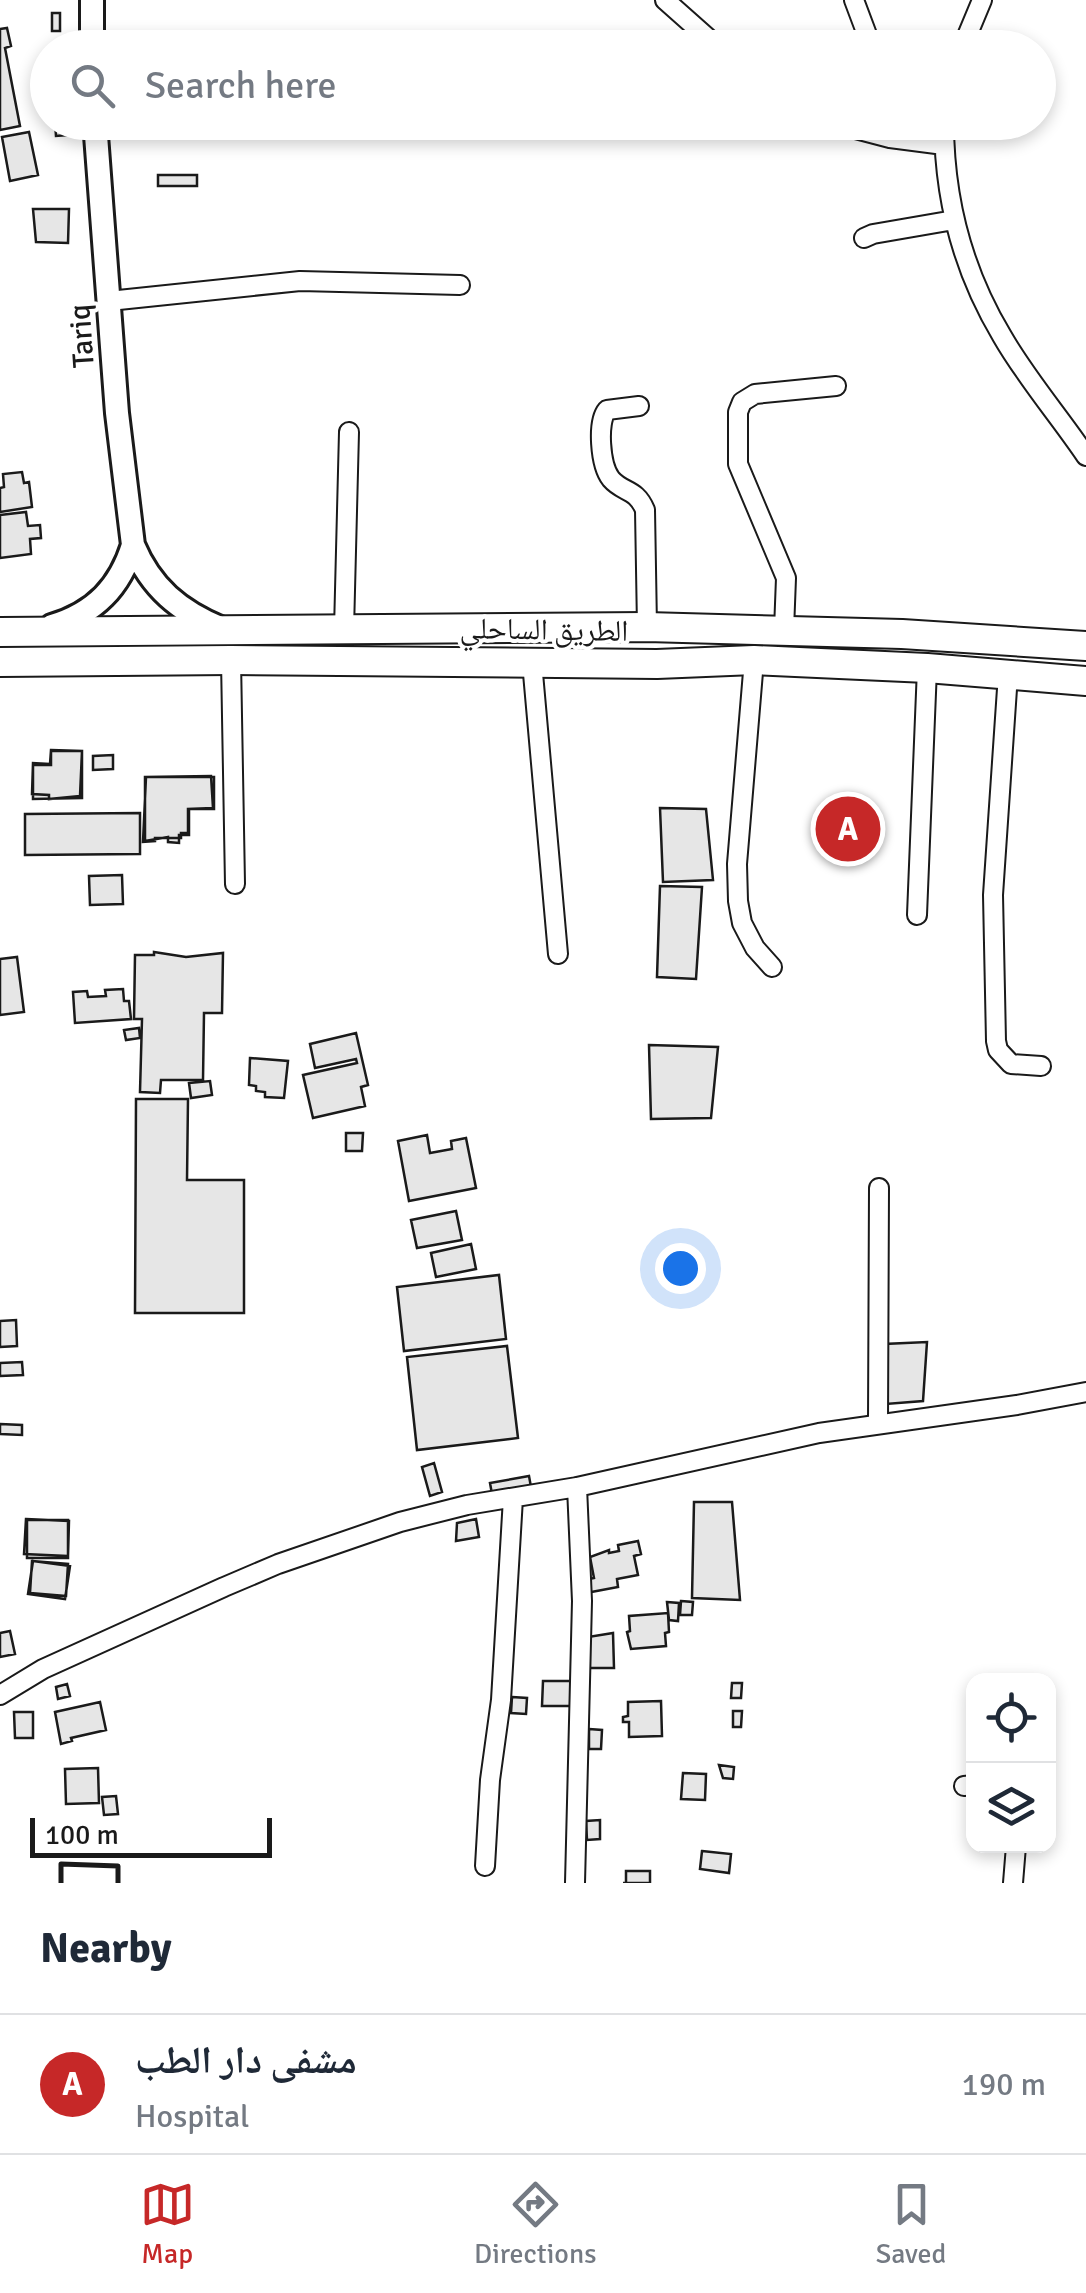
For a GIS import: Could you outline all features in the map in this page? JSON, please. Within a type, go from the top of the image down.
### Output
[{"type":"highway","name":"الطريق الساحلي","points":[[0,632],[648,627],[1086,646]]},
{"type":"highway","name":"الطريق الساحلي","points":[[0,662],[658,664],[754,660],[1086,681]]},
{"type":"main road","points":[[92,0],[92,30]]},
{"type":"main road","name":"Tariq","points":[[97,140],[116,412],[132,544]]},
{"type":"main road","points":[[132,544],[146,573],[166,597],[182,610],[225,630]]},
{"type":"main road","points":[[34,632],[74,620],[106,596],[127,563],[132,544]]},
{"type":"street","points":[[666,0],[700,30]]},
{"type":"street","points":[[854,0],[865,30]]},
{"type":"street","points":[[970,30],[982,0]]},
{"type":"street","points":[[929,140],[944,145]]},
{"type":"street","points":[[944,140],[954,220],[964,254],[1002,338],[1086,456]]},
{"type":"street","points":[[864,238],[954,220]]},
{"type":"street","points":[[110,301],[300,281],[460,285]]},
{"type":"street","points":[[784,630],[786,578],[738,464],[738,412],[742,402],[756,394],[836,386]]},
{"type":"street","points":[[639,406],[607,410],[601,422],[607,472],[613,482],[641,499],[645,510],[648,627]]},
{"type":"street","points":[[344,630],[349,432]]},
{"type":"street","points":[[230,660],[235,884]]},
{"type":"street","points":[[754,660],[737,864],[738,901],[742,923],[755,948],[772,967]]},
{"type":"street","points":[[532,662],[558,954]]},
{"type":"street","points":[[917,914],[927,668]]},
{"type":"street","points":[[1008,674],[993,895],[996,1041],[1010,1064],[1041,1066]]},
{"type":"street","points":[[878,1188],[878,1423]]},
{"type":"street","points":[[0,1694],[72,1655],[278,1564],[400,1522],[749,1447],[1086,1392]]},
{"type":"street","points":[[575,1883],[582,1601],[577,1487]]},
{"type":"street","points":[[484,1866],[490,1780],[502,1700],[513,1498]]},
{"type":"street","points":[[1013,1883],[1015,1853]]},
{"type":"building","points":[[52,13],[60,13],[60,30],[52,30]]},
{"type":"building","points":[[7,28],[11,46],[5,48],[20,126],[0,130],[0,29]]},
{"type":"building","points":[[29,132],[38,175],[10,181],[2,137]]},
{"type":"building","points":[[158,175],[197,175],[197,186],[158,186]]},
{"type":"building","points":[[33,209],[69,209],[68,243],[36,242]]},
{"type":"building","points":[[22,472],[24,483],[29,482],[32,507],[0,512],[3,474]]},
{"type":"building","points":[[26,512],[28,526],[40,525],[41,538],[30,539],[31,554],[0,558],[0,515]]},
{"type":"building","points":[[51,750],[82,751],[80,796],[49,799],[49,795],[32,794],[33,763],[50,764]]},
{"type":"building","points":[[51,751],[82,751],[82,798],[33,799],[33,765],[51,765]]},
{"type":"building","points":[[113,755],[113,769],[93,770],[93,756]]},
{"type":"building","points":[[211,776],[213,808],[188,809],[188,833],[181,833],[181,838],[143,842],[146,777]]},
{"type":"building","points":[[145,777],[214,777],[214,809],[189,809],[189,835],[179,835],[179,843],[168,842],[168,837],[145,841]]},
{"type":"building","points":[[660,808],[706,809],[713,880],[663,882]]},
{"type":"building","points":[[140,813],[140,854],[25,855],[25,814]]},
{"type":"building","points":[[122,875],[123,904],[90,905],[89,876]]},
{"type":"building","points":[[660,886],[702,887],[696,979],[657,977]]},
{"type":"building","points":[[154,952],[186,957],[223,953],[222,1013],[204,1013],[203,1080],[161,1080],[160,1093],[140,1092],[142,1019],[134,1019],[135,955]]},
{"type":"building","points":[[17,957],[24,1012],[0,1015],[0,959]]},
{"type":"building","points":[[123,989],[131,1019],[75,1023],[73,992],[87,991],[88,997],[106,996],[105,990]]},
{"type":"building","points":[[139,1028],[140,1038],[126,1040],[124,1030]]},
{"type":"building","points":[[356,1033],[368,1085],[361,1087],[365,1106],[313,1118],[303,1075],[357,1063],[356,1059],[315,1068],[310,1044]]},
{"type":"building","points":[[649,1045],[718,1047],[711,1118],[651,1119]]},
{"type":"building","points":[[250,1058],[288,1061],[284,1098],[265,1097],[265,1092],[249,1085]]},
{"type":"building","points":[[210,1081],[212,1095],[191,1098],[189,1083]]},
{"type":"building","points":[[136,1099],[188,1099],[187,1180],[244,1180],[244,1313],[135,1313]]},
{"type":"building","points":[[346,1133],[363,1133],[362,1151],[346,1151]]},
{"type":"building","points":[[427,1135],[430,1153],[452,1149],[451,1141],[466,1138],[476,1188],[409,1201],[398,1141]]},
{"type":"building","points":[[456,1211],[462,1240],[417,1248],[411,1220]]},
{"type":"building","points":[[471,1244],[476,1269],[436,1277],[431,1253]]},
{"type":"building","points":[[499,1275],[506,1339],[404,1351],[397,1287]]},
{"type":"building","points":[[16,1320],[17,1346],[0,1347],[0,1321]]},
{"type":"building","points":[[927,1342],[923,1401],[886,1404],[884,1344]]},
{"type":"building","points":[[507,1346],[518,1438],[417,1450],[407,1357]]},
{"type":"building","points":[[22,1362],[23,1375],[0,1376],[0,1363]]},
{"type":"building","points":[[0,1424],[22,1425],[22,1435],[0,1434]]},
{"type":"building","points":[[434,1463],[442,1492],[430,1496],[422,1467]]},
{"type":"building","points":[[529,1476],[531,1487],[492,1494],[490,1483]]},
{"type":"building","points":[[694,1502],[732,1502],[740,1600],[692,1598]]},
{"type":"building","points":[[26,1519],[69,1521],[68,1556],[24,1554]]},
{"type":"building","points":[[476,1519],[479,1537],[456,1541],[457,1523]]},
{"type":"building","points":[[27,1520],[68,1520],[68,1558],[27,1558]]},
{"type":"building","points":[[638,1541],[641,1554],[634,1556],[638,1575],[617,1579],[618,1587],[586,1593],[584,1580],[594,1578],[590,1557],[609,1550],[619,1551],[618,1545]]},
{"type":"building","points":[[32,1561],[68,1564],[66,1596],[30,1593]]},
{"type":"building","points":[[33,1561],[70,1566],[65,1599],[28,1594]]},
{"type":"building","points":[[681,1601],[693,1602],[692,1615],[680,1615]]},
{"type":"building","points":[[667,1602],[679,1603],[678,1621],[669,1620]]},
{"type":"building","points":[[668,1613],[666,1646],[631,1649],[629,1616]]},
{"type":"building","points":[[10,1631],[15,1654],[0,1657],[0,1633]]},
{"type":"building","points":[[613,1633],[614,1668],[589,1668],[588,1637]]},
{"type":"building","points":[[543,1681],[577,1681],[576,1706],[542,1706]]},
{"type":"building","points":[[732,1683],[742,1683],[741,1698],[731,1698]]},
{"type":"building","points":[[67,1684],[70,1696],[58,1699],[56,1687]]},
{"type":"building","points":[[512,1697],[527,1698],[526,1714],[511,1713]]},
{"type":"building","points":[[661,1701],[662,1736],[629,1737],[629,1722],[623,1722],[623,1717],[628,1716],[628,1702]]},
{"type":"building","points":[[100,1702],[106,1730],[61,1744],[55,1712]]},
{"type":"building","points":[[733,1711],[742,1711],[741,1727],[733,1727]]},
{"type":"building","points":[[14,1712],[33,1712],[33,1738],[15,1738]]},
{"type":"building","points":[[589,1729],[602,1730],[601,1749],[589,1749]]},
{"type":"building","points":[[719,1765],[734,1767],[733,1779],[723,1778]]},
{"type":"building","points":[[98,1768],[99,1803],[66,1804],[65,1769]]},
{"type":"building","points":[[683,1773],[706,1774],[705,1800],[681,1799]]},
{"type":"building","points":[[116,1796],[118,1814],[104,1815],[102,1797]]},
{"type":"building","points":[[600,1820],[600,1839],[587,1840],[586,1821]]},
{"type":"building","points":[[702,1851],[731,1854],[729,1873],[700,1869]]},
{"type":"building","points":[[626,1871],[650,1871],[650,1883],[626,1883]]},
{"type":"wall","points":[[61,1883],[61,1864],[118,1866],[118,1883]]},
{"type":"place","name":"مشفى دار الطب","points":[[848,829]]}]
